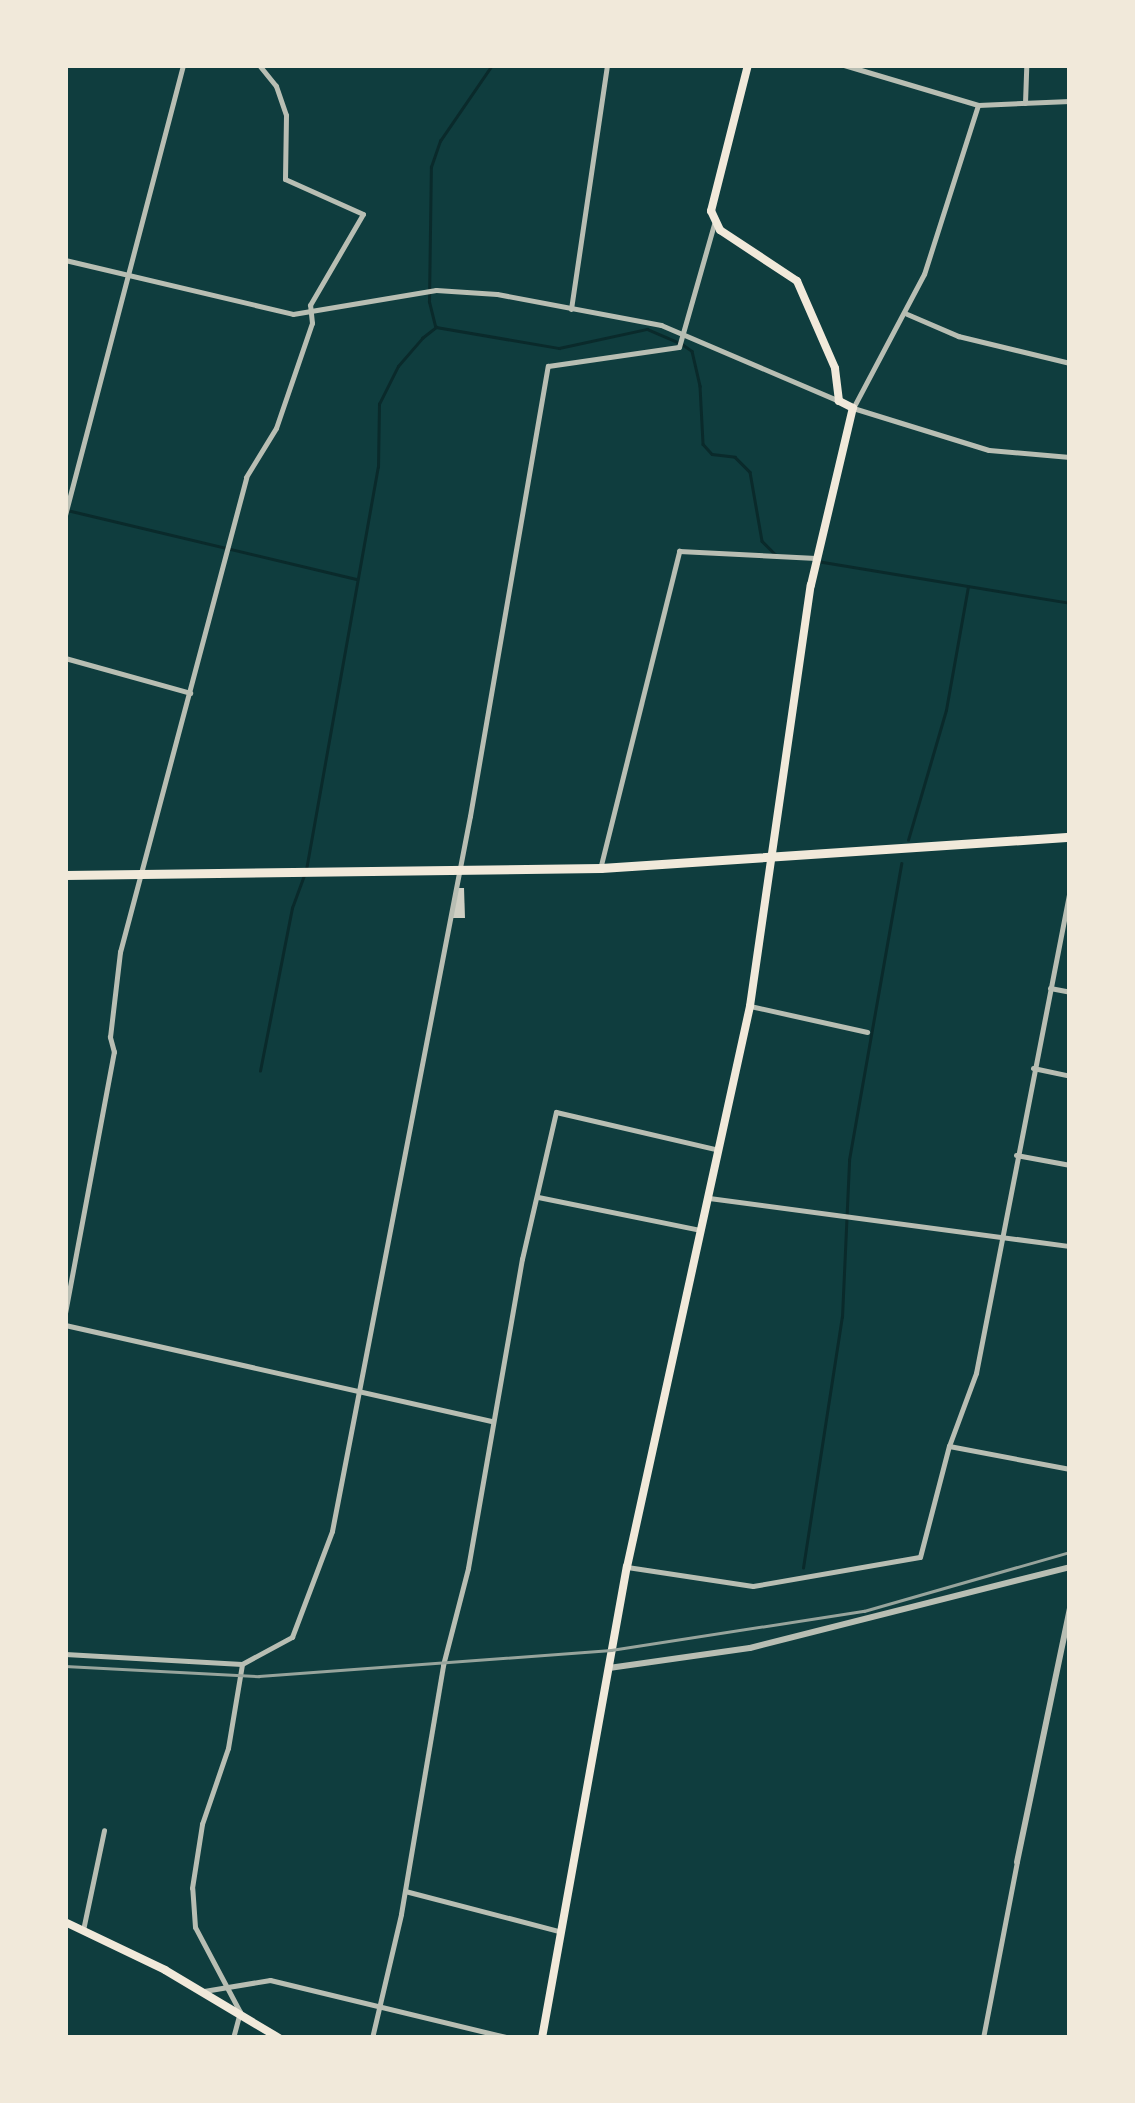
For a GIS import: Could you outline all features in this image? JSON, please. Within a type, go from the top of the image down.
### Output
[{"type":"highway","points":[[65,875],[315,875],[600,868],[1070,837]]},
{"type":"main road","points":[[542,2038],[626,1567],[750,1006],[811,585],[854,408],[840,401],[834,368],[797,281],[715,221],[717,176],[748,65]]},
{"type":"main road","points":[[67,1925],[204,1992],[279,2038]]},
{"type":"street","points":[[65,515],[125,274],[183,65]]},
{"type":"street","points":[[65,1313],[114,1052],[110,1037],[120,952],[250,466],[276,428],[312,324],[308,313],[363,214],[285,179],[286,115],[276,86],[259,65]]},
{"type":"street","points":[[571,310],[606,65]]},
{"type":"street","points":[[844,65],[978,105],[1070,100]]},
{"type":"street","points":[[1026,65],[1026,103]]},
{"type":"street","points":[[978,105],[907,314],[854,408],[977,448],[1070,457]]},
{"type":"street","points":[[65,1654],[242,1664],[292,1637],[332,1531],[459,872],[548,366],[679,347],[688,334],[715,221]]},
{"type":"street","points":[[65,260],[269,311],[308,313],[345,301],[436,290],[571,310],[688,334],[840,401]]},
{"type":"street","points":[[907,314],[958,336],[1070,363]]},
{"type":"street","points":[[600,868],[678,552],[729,558],[766,551],[816,558]]},
{"type":"street","points":[[65,658],[190,693]]},
{"type":"street","points":[[626,1567],[753,1586],[920,1557],[948,1446],[976,1373],[1070,890]]},
{"type":"street","points":[[1050,988],[1070,992]]},
{"type":"street","points":[[750,1006],[867,1032]]},
{"type":"street","points":[[1033,1068],[1070,1076]]},
{"type":"street","points":[[372,2038],[405,1891],[492,1420],[556,1112],[719,1150]]},
{"type":"street","points":[[1016,1155],[1070,1165]]},
{"type":"street","points":[[538,1197],[700,1230]]},
{"type":"street","points":[[708,1198],[1002,1233],[1070,1246]]},
{"type":"street","points":[[65,1325],[492,1420]]},
{"type":"street","points":[[948,1446],[1070,1469]]},
{"type":"street","points":[[607,1668],[750,1648],[1070,1567]]},
{"type":"street","points":[[983,2038],[1070,1608]]},
{"type":"street","points":[[233,2038],[240,2012],[195,1927],[192,1888],[242,1664]]},
{"type":"street","points":[[83,1930],[104,1830]]},
{"type":"street","points":[[405,1891],[559,1930]]},
{"type":"street","points":[[204,1992],[270,1980],[510,2038]]},
{"type":"building","points":[[458,888],[464,888],[465,918],[451,918]]},
{"type":"waterway","points":[[435,326],[429,302],[431,167],[440,141],[492,65]]},
{"type":"waterway","points":[[260,1071],[292,908],[306,870],[378,467],[379,404],[398,366],[422,338],[436,327],[559,348],[647,329],[682,344],[692,351],[700,386],[703,444],[712,454],[735,457],[750,472],[762,541],[775,554]]},
{"type":"waterway","points":[[67,510],[356,579]]},
{"type":"waterway","points":[[817,561],[1070,603]]},
{"type":"waterway","points":[[908,840],[946,710],[968,587]]},
{"type":"waterway","points":[[803,1568],[842,1317],[849,1160],[901,864]]},
{"type":"railway","points":[[65,1666],[259,1676],[611,1650],[864,1611],[1070,1552]]}]
